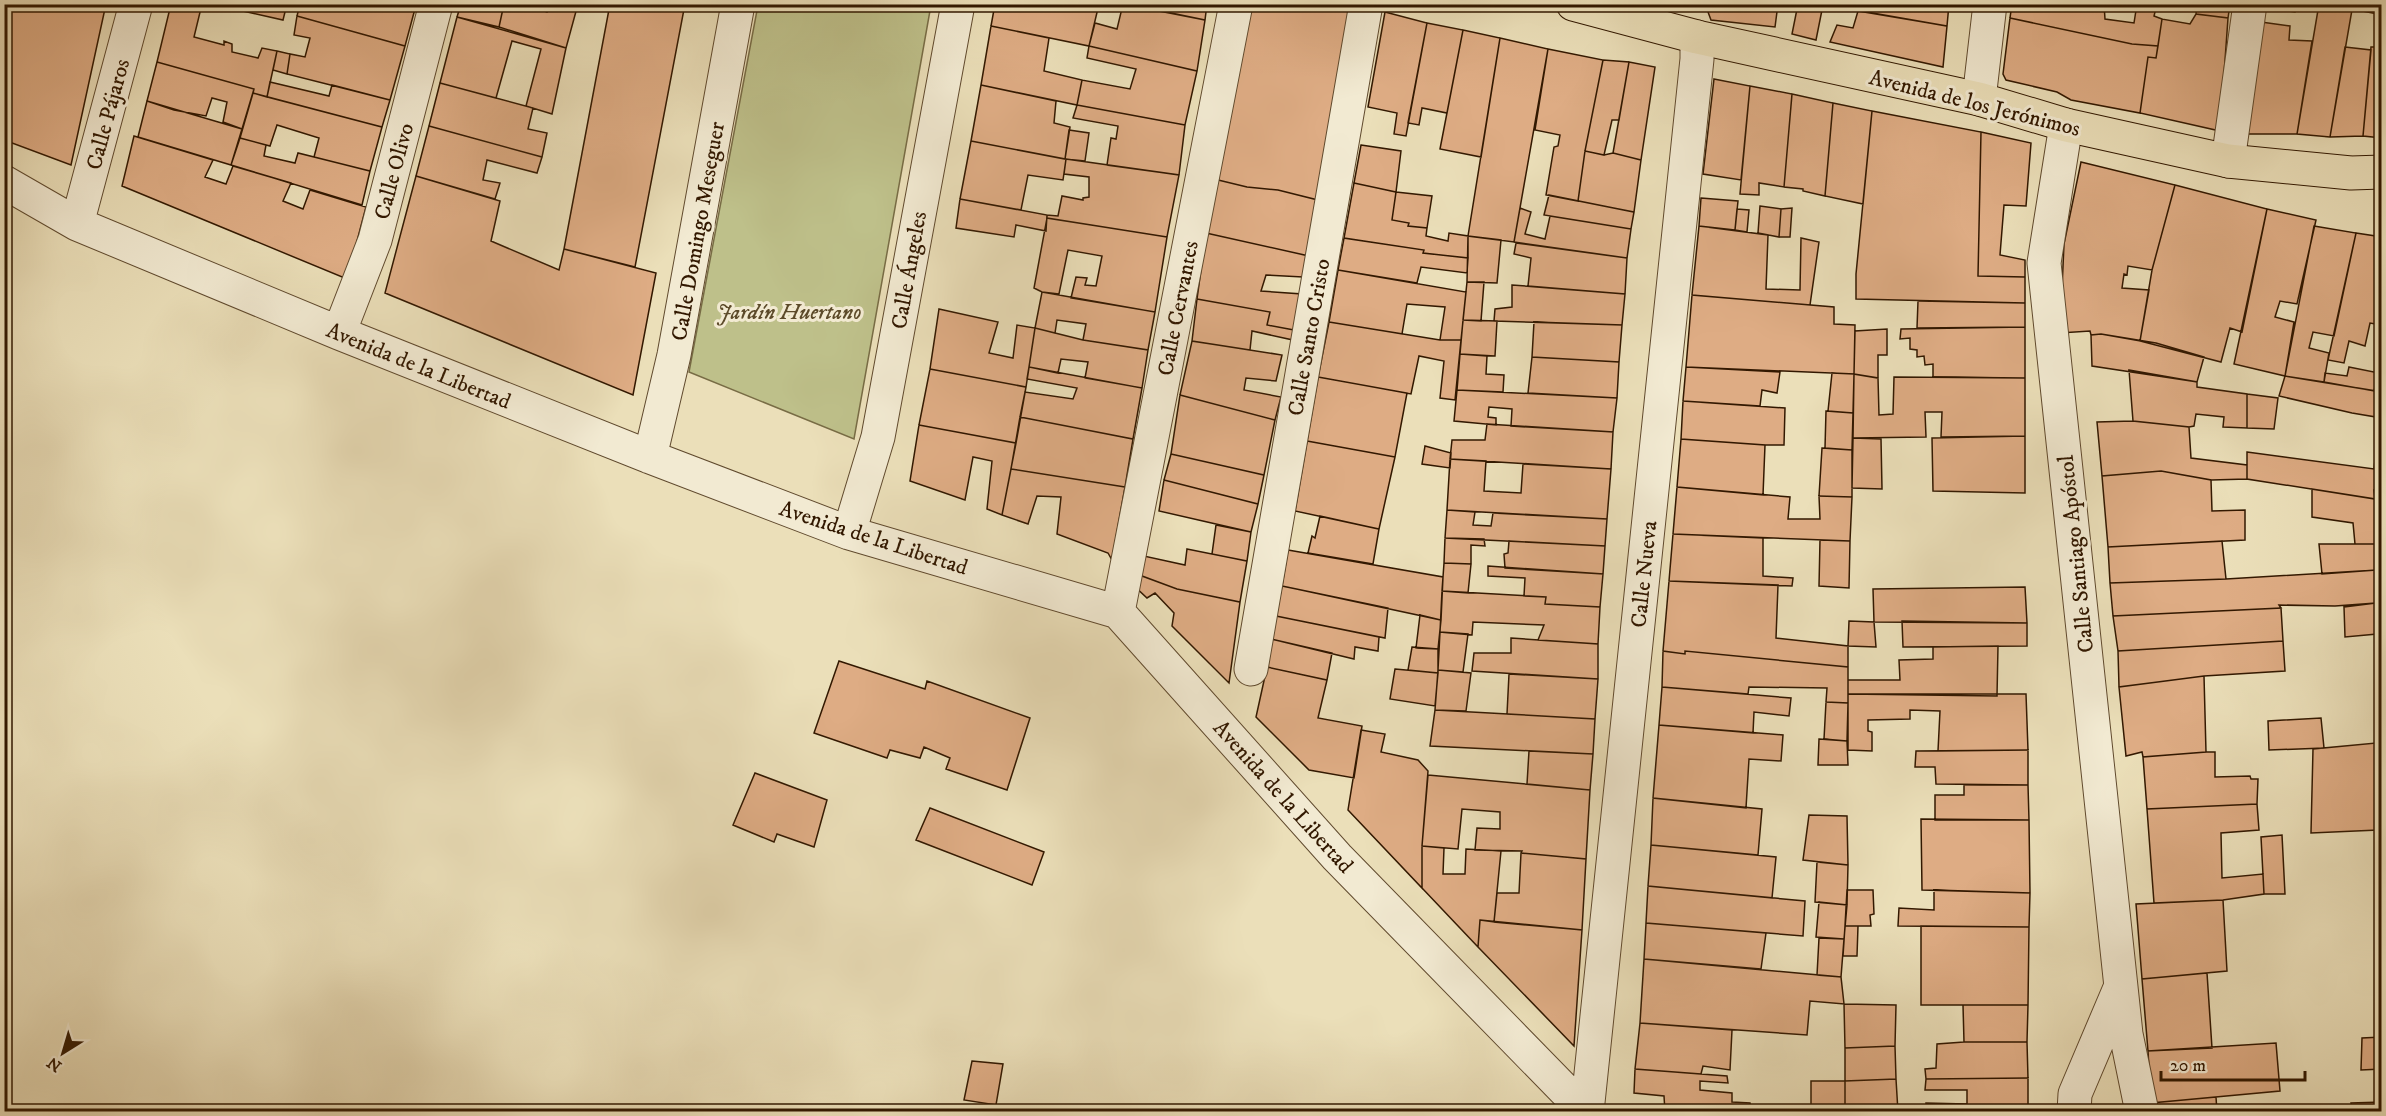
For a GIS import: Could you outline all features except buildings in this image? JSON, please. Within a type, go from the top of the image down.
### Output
[{"type":"main road","name":"Avenida de los Jerónimos","points":[[1573,4],[1697,37],[1979,99],[2066,125],[2228,161],[2351,173],[2382,172]]},
{"type":"street","name":"Calle Pájaros","points":[[77,224],[136,4]]},
{"type":"street","name":"Calle Olivo","points":[[339,333],[375,240],[436,4]]},
{"type":"street","name":"Calle Domingo Meseguer","points":[[650,457],[674,355],[738,4]]},
{"type":"street","name":"Calle Ángeles","points":[[849,533],[878,436],[958,4]]},
{"type":"street","name":"Calle Cervantes","points":[[1118,612],[1236,4]]},
{"type":"street","name":"Calle Santo Cristo","points":[[1251,669],[1366,4]]},
{"type":"street","points":[[1979,99],[1990,4]]},
{"type":"street","points":[[2228,161],[2250,4]]},
{"type":"street","name":"Calle Nueva","points":[[1586,1112],[1692,107],[1697,37]]},
{"type":"street","name":"Calle Santiago Apóstol","points":[[2066,125],[2043,263],[2126,1034],[2142,1112]]},
{"type":"street","name":"Avenida de la Libertad","points":[[4,182],[77,224],[339,333],[650,457],[849,533],[1118,612],[1337,857],[1586,1112]]},
{"type":"street","name":"Calle Santiago Apóstol","points":[[2074,1112],[2074,1094],[2121,984]]},
{"type":"green space","name":"Jardín Huertano","points":[[758,5],[931,5],[854,439],[689,372]]}]
